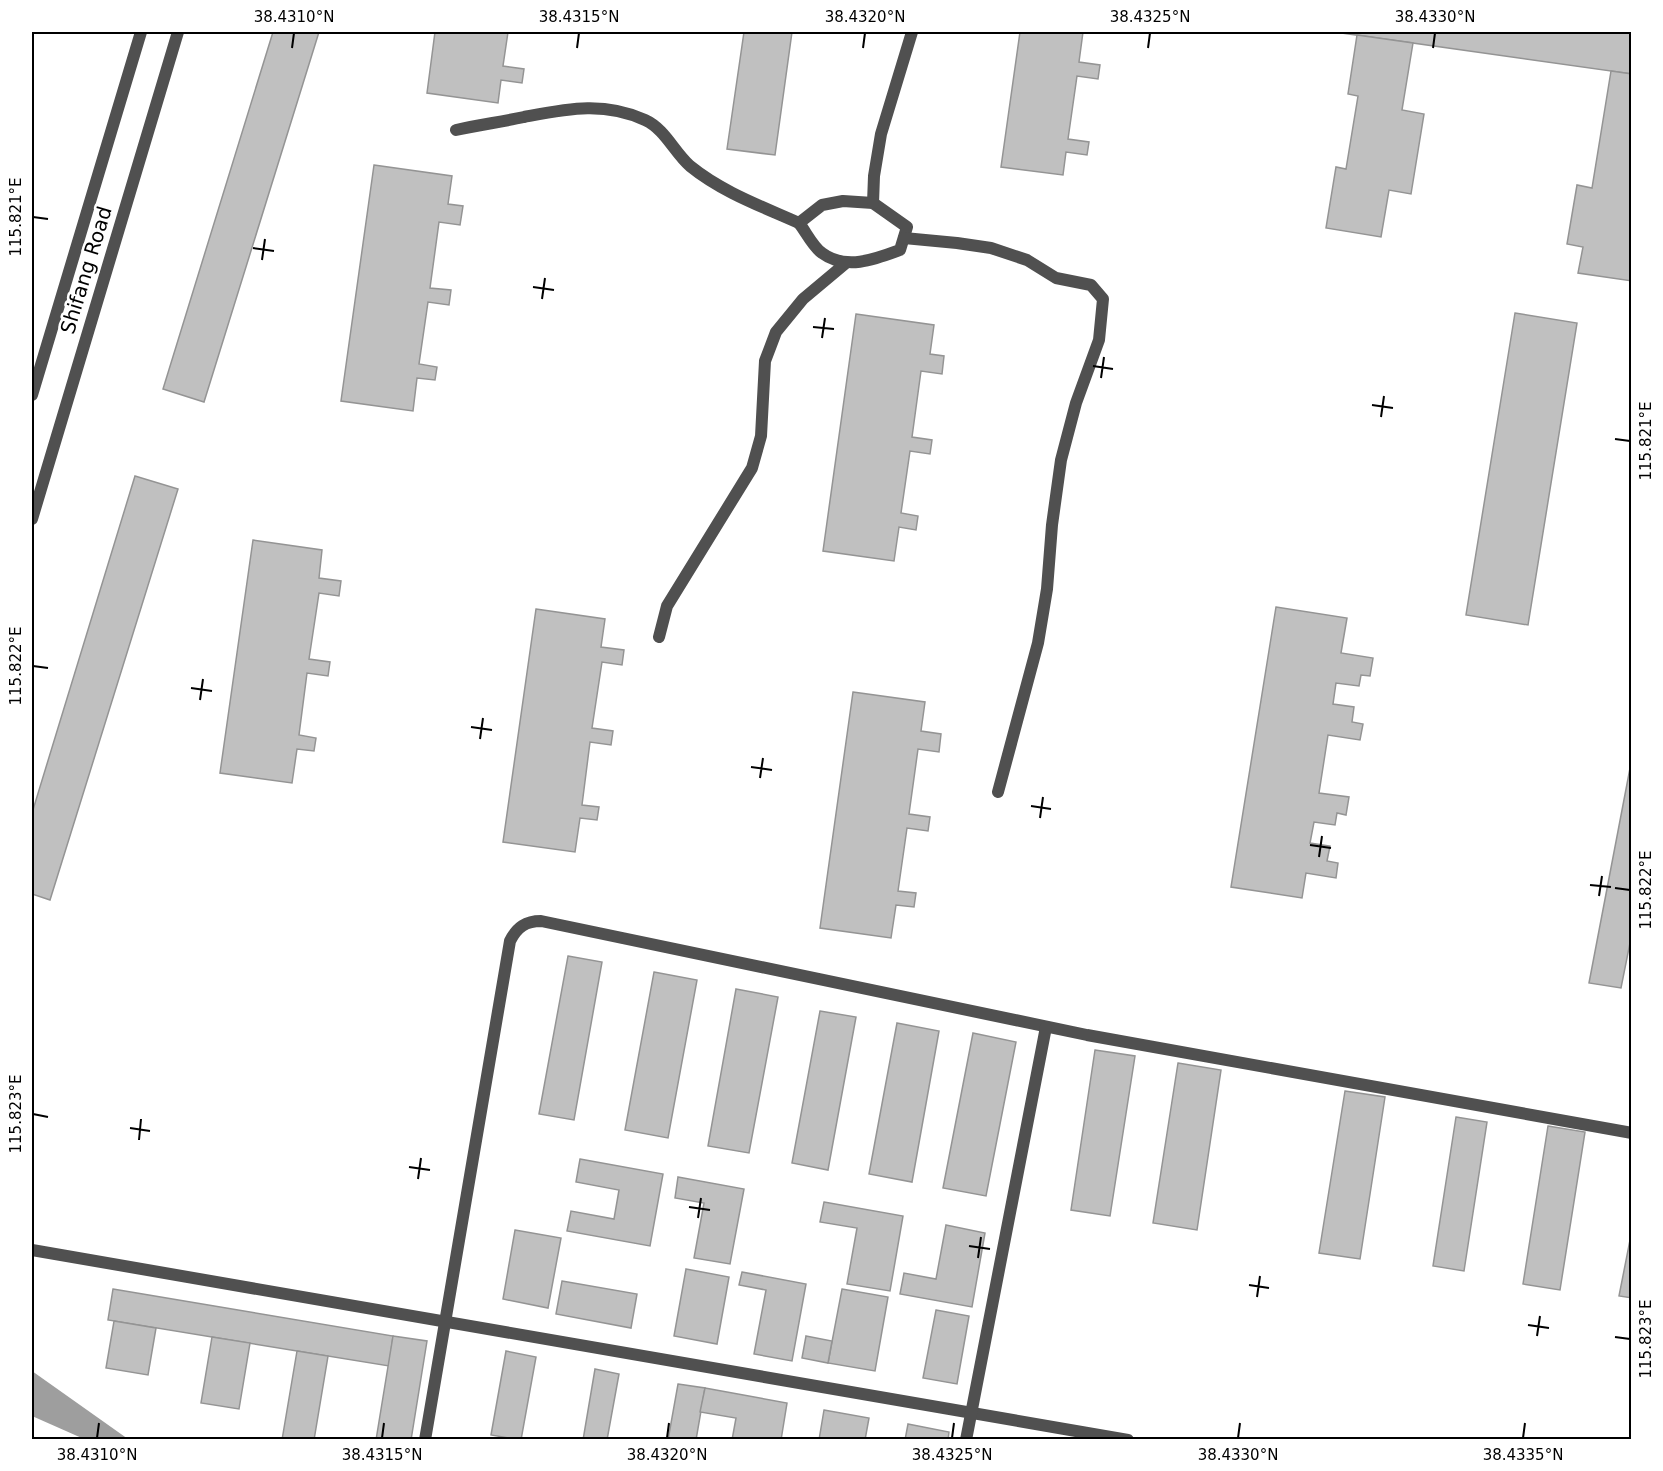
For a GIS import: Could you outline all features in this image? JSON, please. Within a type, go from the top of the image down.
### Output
[{"type":"street","name":"Shifang Road","points":[[32,395],[141,32]]},
{"type":"street","name":"Shifang Road","points":[[32,519],[178,32]]},
{"type":"street","points":[[873,203],[874,176],[881,134],[912,32]]},
{"type":"street","points":[[456,130],[560,109],[598,108],[628,114],[647,121],[665,137],[688,164],[721,189],[799,223],[822,253],[846,263],[875,260],[900,250],[908,227],[873,203],[843,201],[822,205],[799,223]]},
{"type":"street","points":[[904,238],[991,248],[1027,260],[1056,278],[1091,285],[1103,299],[1099,340],[1076,403],[1061,460],[1052,525],[1047,589],[1038,643],[998,792]]},
{"type":"street","points":[[659,637],[667,606],[752,468],[761,435],[765,361],[776,332],[803,299],[846,263]]},
{"type":"street","points":[[425,1440],[510,941],[515,931],[530,921],[1046,1027],[1632,1133]]},
{"type":"street","points":[[966,1440],[1046,1027]]},
{"type":"street","points":[[32,1250],[1128,1440]]},
{"type":"shaded area","points":[[32,1371],[128,1439],[84,1439],[32,1416]]},
{"type":"building","points":[[273,32],[319,32],[204,402],[163,389]]},
{"type":"building","points":[[435,32],[508,32],[503,66],[524,69],[522,83],[501,80],[498,103],[427,93]]},
{"type":"building","points":[[744,32],[792,32],[775,155],[727,149]]},
{"type":"building","points":[[1020,32],[1083,32],[1079,62],[1100,65],[1098,79],[1077,76],[1068,139],[1089,142],[1087,155],[1066,152],[1063,175],[1001,167]]},
{"type":"building","points":[[1632,32],[1632,74],[1342,33]]},
{"type":"building","points":[[1357,35],[1413,43],[1402,110],[1424,114],[1411,194],[1389,190],[1381,237],[1326,228],[1336,167],[1346,169],[1358,96],[1348,94]]},
{"type":"building","points":[[1611,71],[1632,74],[1632,281],[1578,273],[1583,247],[1567,244],[1577,185],[1592,188]]},
{"type":"building","points":[[374,165],[452,176],[448,204],[463,206],[460,225],[439,222],[430,288],[451,290],[449,305],[428,302],[419,364],[437,367],[435,380],[417,378],[413,411],[341,401]]},
{"type":"building","points":[[1515,313],[1577,323],[1528,625],[1466,615]]},
{"type":"building","points":[[856,314],[934,325],[930,354],[944,356],[942,374],[921,371],[912,437],[932,440],[930,454],[910,451],[901,513],[918,516],[916,530],[899,527],[894,561],[823,551]]},
{"type":"building","points":[[135,476],[178,489],[50,900],[32,894],[32,813]]},
{"type":"building","points":[[253,540],[322,550],[319,578],[341,581],[339,596],[319,593],[309,659],[330,662],[328,676],[307,673],[299,735],[316,738],[314,751],[297,749],[292,783],[220,773]]},
{"type":"building","points":[[1276,607],[1347,618],[1341,653],[1373,658],[1370,676],[1361,675],[1359,686],[1336,683],[1333,704],[1354,707],[1352,722],[1363,724],[1360,740],[1328,735],[1319,793],[1349,797],[1346,815],[1337,813],[1335,825],[1314,822],[1310,843],[1330,846],[1327,861],[1338,863],[1336,878],[1306,873],[1302,898],[1231,887]]},
{"type":"building","points":[[536,609],[605,619],[601,647],[624,650],[622,665],[602,662],[592,728],[613,731],[611,745],[590,742],[582,805],[599,807],[597,820],[580,818],[575,852],[503,842]]},
{"type":"building","points":[[853,692],[925,702],[921,731],[941,734],[939,752],[918,749],[909,814],[930,817],[928,831],[907,828],[898,891],[916,893],[914,907],[896,905],[891,938],[820,928]]},
{"type":"building","points":[[1631,763],[1632,933],[1621,988],[1589,983]]},
{"type":"building","points":[[568,956],[602,962],[574,1120],[539,1114]]},
{"type":"building","points":[[654,972],[697,980],[668,1138],[625,1130]]},
{"type":"building","points":[[736,989],[778,997],[749,1153],[708,1146]]},
{"type":"building","points":[[820,1011],[856,1017],[828,1170],[792,1163]]},
{"type":"building","points":[[897,1023],[939,1031],[912,1182],[869,1174]]},
{"type":"building","points":[[973,1033],[1016,1042],[986,1196],[943,1188]]},
{"type":"building","points":[[1095,1050],[1135,1056],[1110,1216],[1071,1210]]},
{"type":"building","points":[[1178,1063],[1221,1070],[1197,1230],[1153,1223]]},
{"type":"building","points":[[1345,1091],[1385,1097],[1360,1259],[1319,1253]]},
{"type":"building","points":[[1456,1117],[1487,1122],[1464,1271],[1433,1266]]},
{"type":"building","points":[[1548,1126],[1585,1132],[1560,1290],[1523,1284]]},
{"type":"building","points":[[580,1159],[663,1174],[650,1246],[567,1231],[571,1211],[614,1219],[619,1190],[576,1182]]},
{"type":"building","points":[[678,1177],[744,1189],[730,1264],[694,1258],[704,1203],[675,1198]]},
{"type":"building","points":[[824,1202],[903,1216],[890,1291],[847,1284],[857,1228],[820,1222]]},
{"type":"building","points":[[946,1225],[985,1233],[972,1307],[900,1294],[904,1273],[936,1279]]},
{"type":"building","points":[[515,1230],[561,1238],[548,1308],[503,1299]]},
{"type":"building","points":[[1632,1230],[1632,1298],[1619,1296]]},
{"type":"building","points":[[686,1269],[729,1277],[717,1344],[674,1336]]},
{"type":"building","points":[[742,1272],[806,1284],[792,1361],[754,1354],[766,1290],[739,1285]]},
{"type":"building","points":[[562,1281],[637,1294],[631,1328],[556,1314]]},
{"type":"building","points":[[113,1289],[393,1336],[389,1366],[108,1320]]},
{"type":"building","points":[[842,1289],[888,1297],[875,1371],[828,1363]]},
{"type":"building","points":[[936,1310],[969,1316],[957,1384],[923,1378]]},
{"type":"building","points":[[114,1321],[156,1328],[148,1375],[106,1368]]},
{"type":"building","points":[[393,1336],[427,1341],[411,1440],[376,1440]]},
{"type":"building","points":[[806,1336],[832,1341],[828,1363],[802,1358]]},
{"type":"building","points":[[212,1337],[250,1343],[239,1409],[201,1403]]},
{"type":"building","points":[[297,1351],[328,1356],[314,1440],[282,1440]]},
{"type":"building","points":[[506,1351],[536,1357],[521,1440],[491,1435]]},
{"type":"building","points":[[595,1369],[619,1374],[607,1440],[583,1440]]},
{"type":"building","points":[[678,1384],[705,1388],[696,1440],[668,1440]]},
{"type":"building","points":[[705,1388],[787,1403],[781,1440],[732,1440],[736,1418],[700,1412]]},
{"type":"building","points":[[824,1410],[869,1418],[865,1440],[819,1440]]},
{"type":"building","points":[[908,1424],[949,1432],[948,1440],[905,1440]]}]
